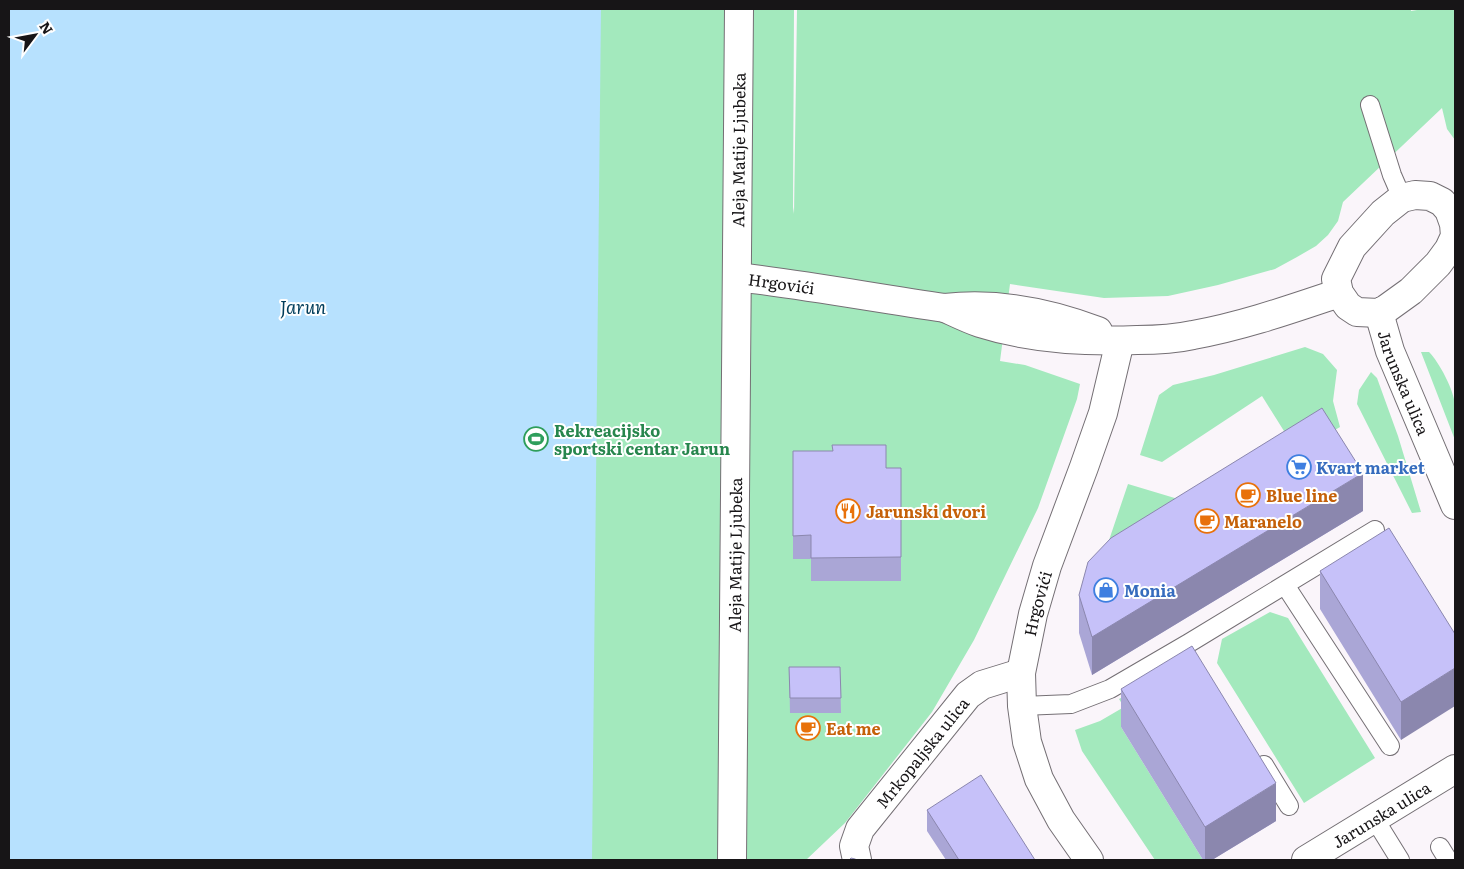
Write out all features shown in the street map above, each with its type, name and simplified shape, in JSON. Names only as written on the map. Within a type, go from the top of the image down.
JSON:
[{"type":"street","name":"Aleja Matije Ljubeka","points":[[732,860],[739,9]]},
{"type":"street","points":[[1415,195],[1430,196],[1442,202],[1449,210],[1455,224],[1455,236],[1449,249],[1438,264],[1411,291],[1386,309],[1379,313],[1357,312],[1348,306],[1339,293],[1336,279],[1352,247],[1383,213],[1402,198],[1415,195]]},
{"type":"street","name":"Hrgovići","points":[[737,277],[782,282],[945,308],[977,305],[1009,308],[1075,322],[1120,341],[1157,340],[1192,336],[1239,325],[1339,293]]},
{"type":"street","name":"Jarunska ulica","points":[[1379,313],[1390,351],[1455,505]]},
{"type":"street","name":"Hrgovići","points":[[1089,860],[1061,820],[1039,780],[1027,742],[1022,706],[1021,673],[1033,614],[1047,566],[1103,413],[1120,341]]},
{"type":"street","name":"Mrkopaljska ulica","points":[[857,860],[854,846],[860,829],[968,695],[982,685],[1021,673]]},
{"type":"street","name":"Jarunska ulica","points":[[1306,860],[1455,769]]},
{"type":"lane","points":[[1370,105],[1392,175],[1402,198]]},
{"type":"lane","points":[[1022,706],[1071,704],[1110,689],[1375,530]]},
{"type":"lane","points":[[1285,585],[1390,746]]},
{"type":"lane","points":[[1188,643],[1199,660]]},
{"type":"lane","points":[[1254,749],[1289,806]]},
{"type":"lane","points":[[1374,818],[1400,860]]},
{"type":"green space","name":"Rekreacijsko sportski centar Jarun","points":[[9,9],[794,9],[794,214],[797,9],[1411,9],[1411,11],[1455,9],[1455,140],[1447,129],[1442,108],[1343,202],[1338,221],[1328,235],[1316,246],[1275,269],[1218,285],[1168,296],[1104,298],[1010,284],[1000,361],[1025,365],[1080,384],[1077,399],[1038,508],[974,640],[932,712],[845,823],[806,860],[9,860]]},
{"type":"green space","points":[[1305,347],[1323,354],[1337,370],[1333,401],[1340,427],[1287,458],[1289,439],[1262,396],[1162,462],[1140,455],[1159,395],[1173,385],[1214,375]]},
{"type":"green space","points":[[1421,352],[1429,352],[1437,362],[1452,392],[1456,409],[1455,440]]},
{"type":"green space","points":[[1371,372],[1377,378],[1398,436],[1421,512],[1412,513],[1357,404],[1359,390]]},
{"type":"green space","points":[[1128,484],[1188,502],[1106,549]]},
{"type":"green space","points":[[1270,612],[1288,618],[1375,758],[1304,803],[1217,663],[1222,639]]},
{"type":"green space","points":[[1170,672],[1121,727],[1203,860],[1155,860],[1082,751],[1075,730],[1100,721],[1124,707],[1119,699]]},
{"type":"water","name":"Jarun","points":[[9,9],[601,9],[592,860],[9,860]]},
{"type":"building","points":[[1322,408],[1363,473],[1092,637],[1079,595],[1088,562],[1111,538]]},
{"type":"building","points":[[832,445],[886,445],[886,468],[901,468],[901,557],[811,558],[811,535],[793,536],[793,451],[833,451]]},
{"type":"building","points":[[1389,528],[1455,634],[1455,668],[1401,702],[1320,571]]},
{"type":"building","points":[[1192,646],[1276,783],[1205,827],[1121,689]]},
{"type":"building","points":[[789,667],[840,667],[841,698],[790,698]]},
{"type":"building","points":[[981,775],[1035,860],[959,860],[927,810]]},
{"type":"place","name":"Rekreacijsko sportski centar Jarun","points":[[536,439]]},
{"type":"place","name":"Kvart market","points":[[1299,467]]},
{"type":"place","name":"Blue line","points":[[1248,495]]},
{"type":"place","name":"Jarunski dvori","points":[[848,511]]},
{"type":"place","name":"Maranelo","points":[[1207,521]]},
{"type":"place","name":"Monia","points":[[1106,590]]},
{"type":"place","name":"Eat me","points":[[808,728]]}]
